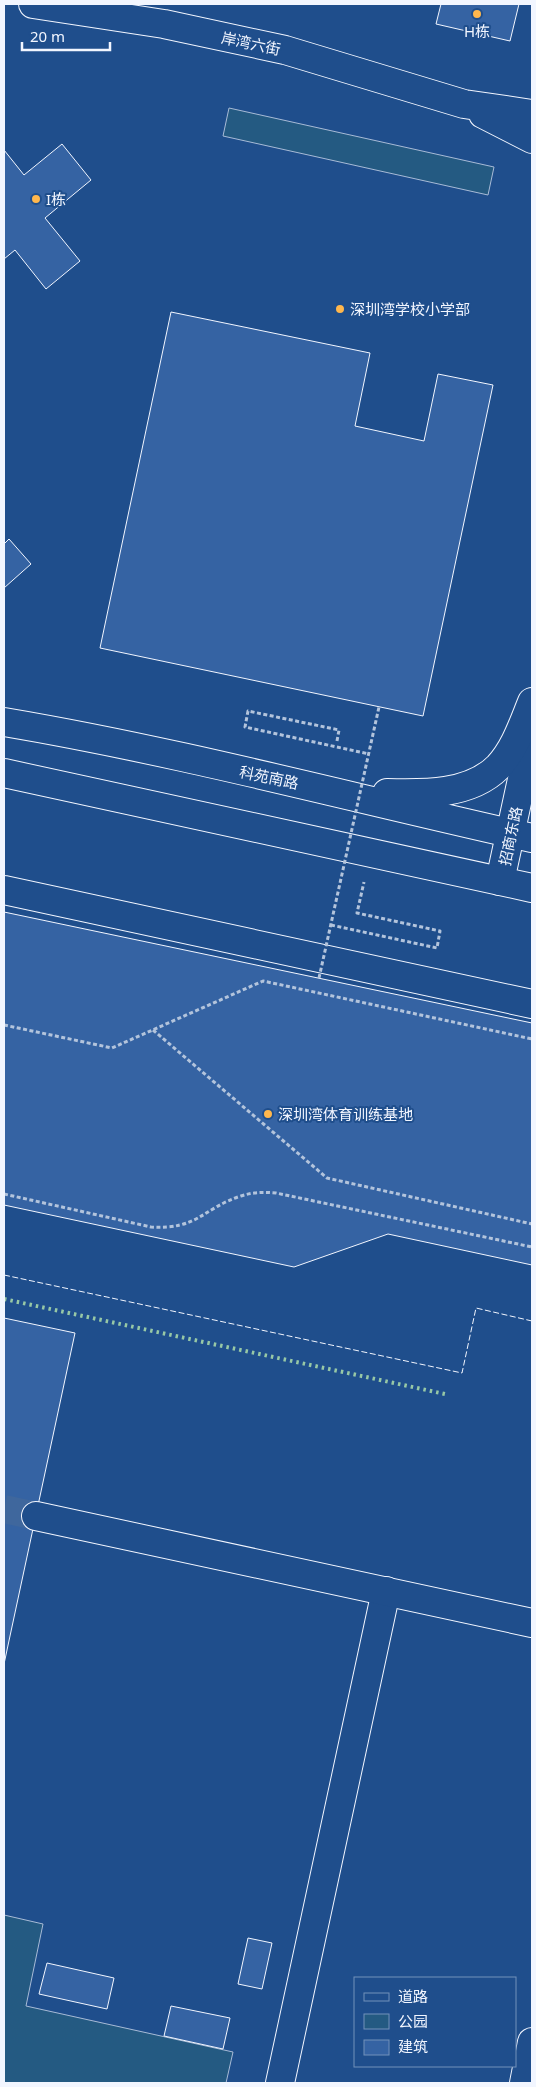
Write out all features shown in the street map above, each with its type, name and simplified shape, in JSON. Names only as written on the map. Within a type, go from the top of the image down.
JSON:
[{"type":"main road","name":"岸湾六街","points":[[33,4],[164,24],[285,50],[464,104]]},
{"type":"main road","points":[[464,104],[532,114]]},
{"type":"main road","points":[[464,104],[532,139]]},
{"type":"main road","points":[[332,791],[422,794],[454,790],[478,780],[498,767],[517,738],[532,702]]},
{"type":"main road","name":"科苑南路","points":[[4,722],[59,732],[332,791],[434,817],[521,835]]},
{"type":"main road","name":"招商东路","points":[[500,881],[521,835],[532,733]]},
{"type":"main road","points":[[4,773],[532,888]]},
{"type":"main road","points":[[4,890],[532,1004]]},
{"type":"main road","points":[[36,1516],[532,1623]]},
{"type":"main road","points":[[280,2083],[386,1591]]},
{"type":"main road","points":[[524,2083],[532,2042]]},
{"type":"path","points":[[319,978],[380,707]]},
{"type":"path","points":[[337,741],[339,730],[248,711],[245,728],[369,754]]},
{"type":"path","points":[[331,925],[437,948],[440,931],[357,913],[364,882]]},
{"type":"path","points":[[4,1025],[112,1048],[263,981],[532,1039]]},
{"type":"path","points":[[153,1030],[327,1178],[532,1224]]},
{"type":"path","points":[[4,1194],[151,1227],[168,1228],[194,1221],[228,1201],[241,1196],[257,1192],[276,1192],[532,1247]]},
{"type":"green space","points":[[229,108],[494,167],[488,195],[223,136]]},
{"type":"green space","points":[[4,1915],[43,1924],[26,2006],[233,2052],[226,2083],[4,2083]]},
{"type":"building","name":"H栋","points":[[441,4],[519,4],[510,41],[436,24]]},
{"type":"building","name":"I栋","points":[[62,144],[91,180],[45,218],[80,261],[46,289],[15,250],[4,259],[4,150],[24,175]]},
{"type":"building","points":[[171,312],[370,353],[355,426],[424,441],[438,374],[493,385],[423,716],[100,648]]},
{"type":"building","points":[[9,539],[31,564],[4,588],[4,544]]},
{"type":"building","name":"深圳湾体育训练基地","points":[[4,912],[532,1023],[532,1265],[388,1234],[294,1267],[4,1205]]},
{"type":"building","points":[[4,1318],[75,1333],[4,1664]]},
{"type":"building","points":[[248,1938],[272,1943],[262,1989],[238,1984]]},
{"type":"building","points":[[47,1963],[114,1978],[107,2009],[39,1994]]},
{"type":"building","points":[[171,2006],[230,2018],[223,2049],[164,2036]]},
{"type":"tunnel","points":[[4,1509],[36,1516]]},
{"type":"hedge","points":[[4,1299],[445,1394]]},
{"type":"fence","points":[[4,1275],[462,1373],[476,1308],[532,1321]]},
{"type":"place","name":"H栋","points":[[477,14]]},
{"type":"place","name":"I栋","points":[[36,199]]},
{"type":"place","name":"深圳湾学校小学部","points":[[340,309]]},
{"type":"place","name":"深圳湾体育训练基地","points":[[268,1114]]}]
